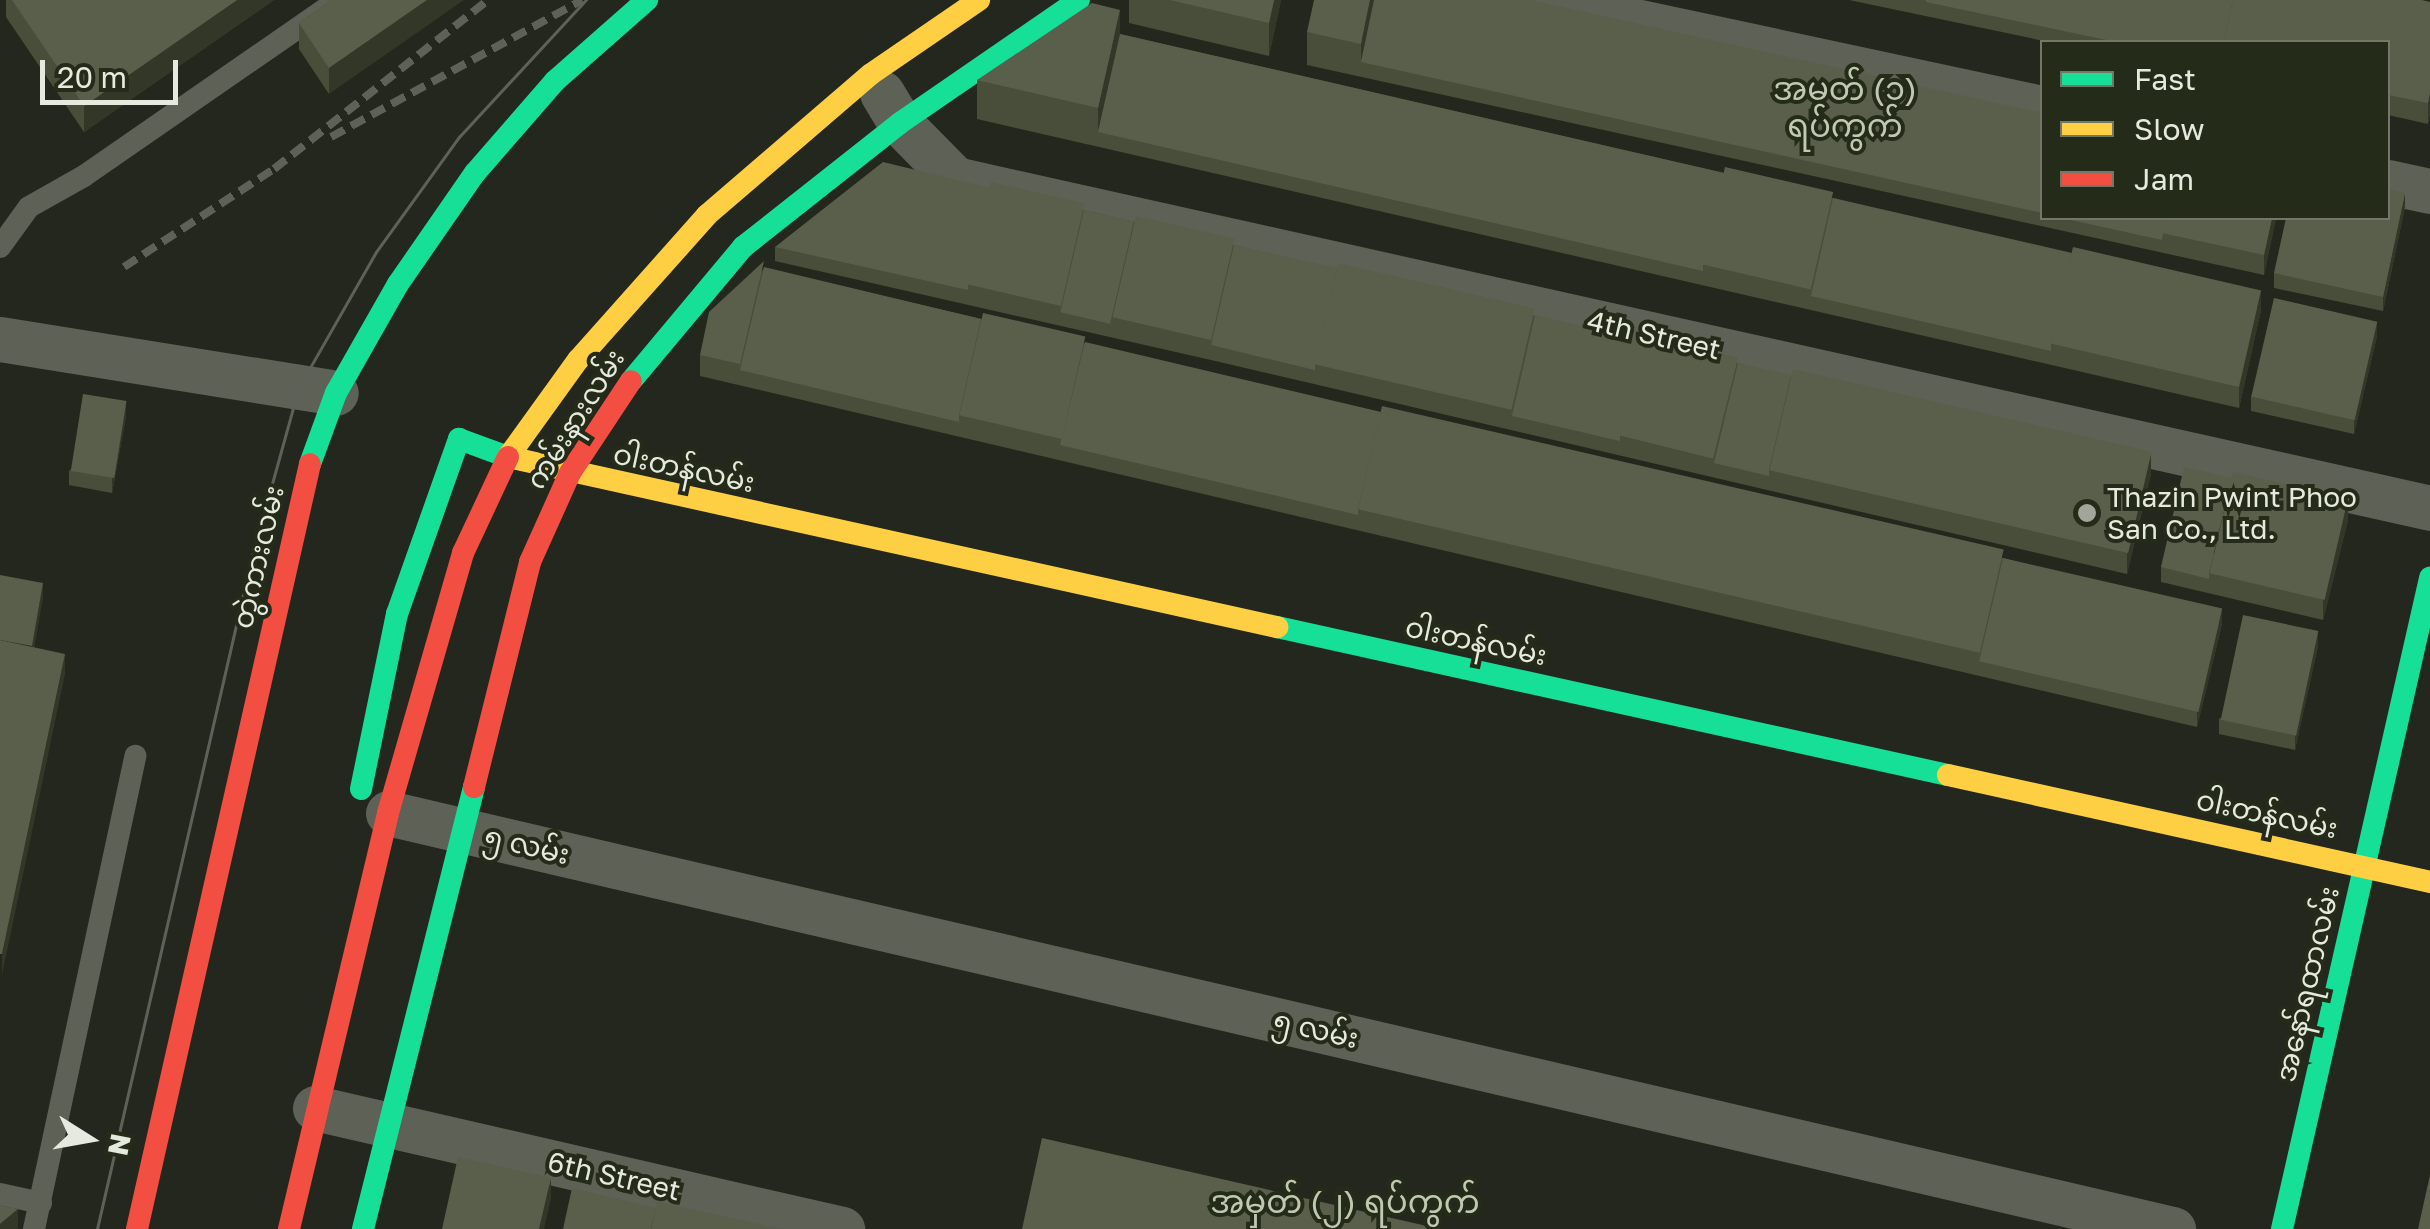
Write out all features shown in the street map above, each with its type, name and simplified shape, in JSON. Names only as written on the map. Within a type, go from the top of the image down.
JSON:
[{"type":"main road","name":"တွဲကားလမ်း","points":[[137,1229],[307,473],[336,393],[398,284],[475,172],[554,81],[647,0]]},
{"type":"main road","name":"ကမ်းနားလမ်း","points":[[289,1229],[371,816],[464,554],[508,457],[578,360],[707,215],[871,74],[979,0]]},
{"type":"main road","name":"ကမ်းနားလမ်း","points":[[363,1229],[459,829],[530,562],[570,474],[631,381],[743,247],[900,122],[1079,0]]},
{"type":"main road","name":"ဝါးတန်လမ်း","points":[[371,816],[397,614],[458,439],[570,474],[2430,882]]},
{"type":"main road","name":"အနော်ရထာလမ်း","points":[[2282,1229],[2430,578]]},
{"type":"street","points":[[1537,0],[2040,108]]},
{"type":"street","name":"4th Street","points":[[871,74],[900,122],[955,179],[2430,508]]},
{"type":"street","points":[[2390,182],[2430,191]]},
{"type":"street","points":[[0,338],[336,393]]},
{"type":"street","name":"၅ လမ်း","points":[[371,816],[459,829],[2173,1229]]},
{"type":"street","name":"6th Street","points":[[315,1108],[842,1229]]},
{"type":"lane","points":[[0,247],[29,207],[84,176],[338,0]]},
{"type":"lane","points":[[34,1229],[136,756]]},
{"type":"lane","points":[[0,1194],[41,1203]]},
{"type":"building","points":[[12,0],[237,0],[84,106]]},
{"type":"building","points":[[332,0],[427,0],[329,68],[299,23]]},
{"type":"building","points":[[1170,0],[1274,0],[1269,23]]},
{"type":"building","points":[[1314,0],[1370,0],[1361,44],[1307,32]]},
{"type":"building","points":[[1374,0],[1531,0],[2040,113],[2040,213],[1361,62]]},
{"type":"building","points":[[2233,0],[2224,40],[2106,40],[1926,2]]},
{"type":"building","points":[[2233,0],[2430,2],[2428,103],[2390,95],[2390,40],[2224,40]]},
{"type":"building","points":[[1092,3],[1120,10],[1098,108],[977,80]]},
{"type":"building","points":[[1120,34],[1724,173],[1703,271],[1098,132]]},
{"type":"building","points":[[883,162],[990,188],[968,290],[775,247]]},
{"type":"building","points":[[1725,167],[1833,192],[1811,289],[1703,264]]},
{"type":"building","points":[[991,182],[1085,204],[1061,306],[967,284]]},
{"type":"building","points":[[2390,189],[2405,193],[2383,297],[2274,273],[2286,220],[2390,220]]},
{"type":"building","points":[[1833,198],[2072,253],[2051,351],[1811,296]]},
{"type":"building","points":[[1084,210],[1134,221],[1110,324],[1060,312]]},
{"type":"building","points":[[1136,216],[1234,239],[1211,340],[1113,317]]},
{"type":"building","points":[[2071,220],[2165,220],[2162,240]]},
{"type":"building","points":[[2165,220],[2272,220],[2264,255],[2162,233]]},
{"type":"building","points":[[1234,245],[1337,268],[1315,370],[1211,345]]},
{"type":"building","points":[[2073,247],[2261,290],[2239,387],[2051,343]]},
{"type":"building","points":[[764,261],[740,364],[700,355],[709,312]]},
{"type":"building","points":[[1338,263],[1535,308],[1511,410],[1315,364]]},
{"type":"building","points":[[764,267],[981,319],[959,422],[740,370]]},
{"type":"building","points":[[2274,298],[2377,322],[2355,420],[2251,396]]},
{"type":"building","points":[[983,313],[1085,337],[1062,439],[959,415]]},
{"type":"building","points":[[1535,315],[1642,340],[1620,441],[1512,416]]},
{"type":"building","points":[[1643,334],[1738,358],[1713,459],[1618,435]]},
{"type":"building","points":[[1085,342],[1381,412],[1358,515],[1060,445]]},
{"type":"building","points":[[1738,363],[1791,375],[1769,476],[1714,463]]},
{"type":"building","points":[[1793,369],[2152,452],[2128,553],[1770,470]]},
{"type":"building","points":[[83,394],[126,401],[114,478],[71,471]]},
{"type":"building","points":[[1382,406],[2004,550],[1980,653],[1358,509]]},
{"type":"building","points":[[2184,467],[2232,478],[2209,579],[2161,567]]},
{"type":"building","points":[[2233,472],[2348,499],[2325,600],[2210,573]]},
{"type":"building","points":[[2003,558],[2222,609],[2198,712],[1979,661]]},
{"type":"building","points":[[0,575],[43,583],[32,646],[0,640]]},
{"type":"building","points":[[2243,615],[2318,631],[2296,736],[2221,720]]},
{"type":"building","points":[[0,640],[65,654],[2,954],[0,954]]},
{"type":"building","points":[[1042,1138],[1440,1229],[1022,1229]]},
{"type":"building","points":[[458,1157],[551,1178],[539,1229],[442,1229]]},
{"type":"building","points":[[2430,1175],[2430,1229],[2418,1229]]},
{"type":"building","points":[[572,1188],[656,1208],[651,1229],[563,1229]]},
{"type":"building","points":[[657,1202],[784,1229],[651,1229]]},
{"type":"building","points":[[0,1205],[18,1209],[0,1224]]},
{"type":"tram line","points":[[97,1229],[252,556],[299,387],[376,252],[459,137],[586,0]]},
{"type":"railway","points":[[124,267],[274,169],[488,0]]},
{"type":"railway","points":[[331,137],[582,0]]},
{"type":"traffic: fast","points":[[310,464],[336,393],[398,284],[475,173],[555,81],[647,0]]},
{"type":"traffic: fast","points":[[631,381],[743,247],[900,123],[1079,0]]},
{"type":"traffic: fast","points":[[361,789],[397,614],[459,439],[508,457]]},
{"type":"traffic: fast","points":[[2282,1229],[2430,578]]},
{"type":"traffic: fast","points":[[1277,627],[1948,775]]},
{"type":"traffic: fast","points":[[363,1229],[474,787]]},
{"type":"traffic: slow","points":[[508,457],[578,360],[707,215],[871,74],[979,0]]},
{"type":"traffic: slow","points":[[508,457],[1277,627]]},
{"type":"traffic: slow","points":[[1948,775],[2430,882]]},
{"type":"traffic: jam","points":[[474,787],[530,562],[570,473],[631,381]]},
{"type":"traffic: jam","points":[[289,1229],[388,813],[463,553],[508,457]]},
{"type":"traffic: jam","points":[[137,1229],[310,464]]},
{"type":"place","name":"Thazin Pwint Phoo San Co., Ltd.","points":[[2087,513]]},
{"type":"district","name":"အမှတ် (၁) ရပ်ကွက်","points":[[1845,108]]},
{"type":"district","name":"အမှတ် (၂) ရပ်ကွက်","points":[[1345,1201]]}]
